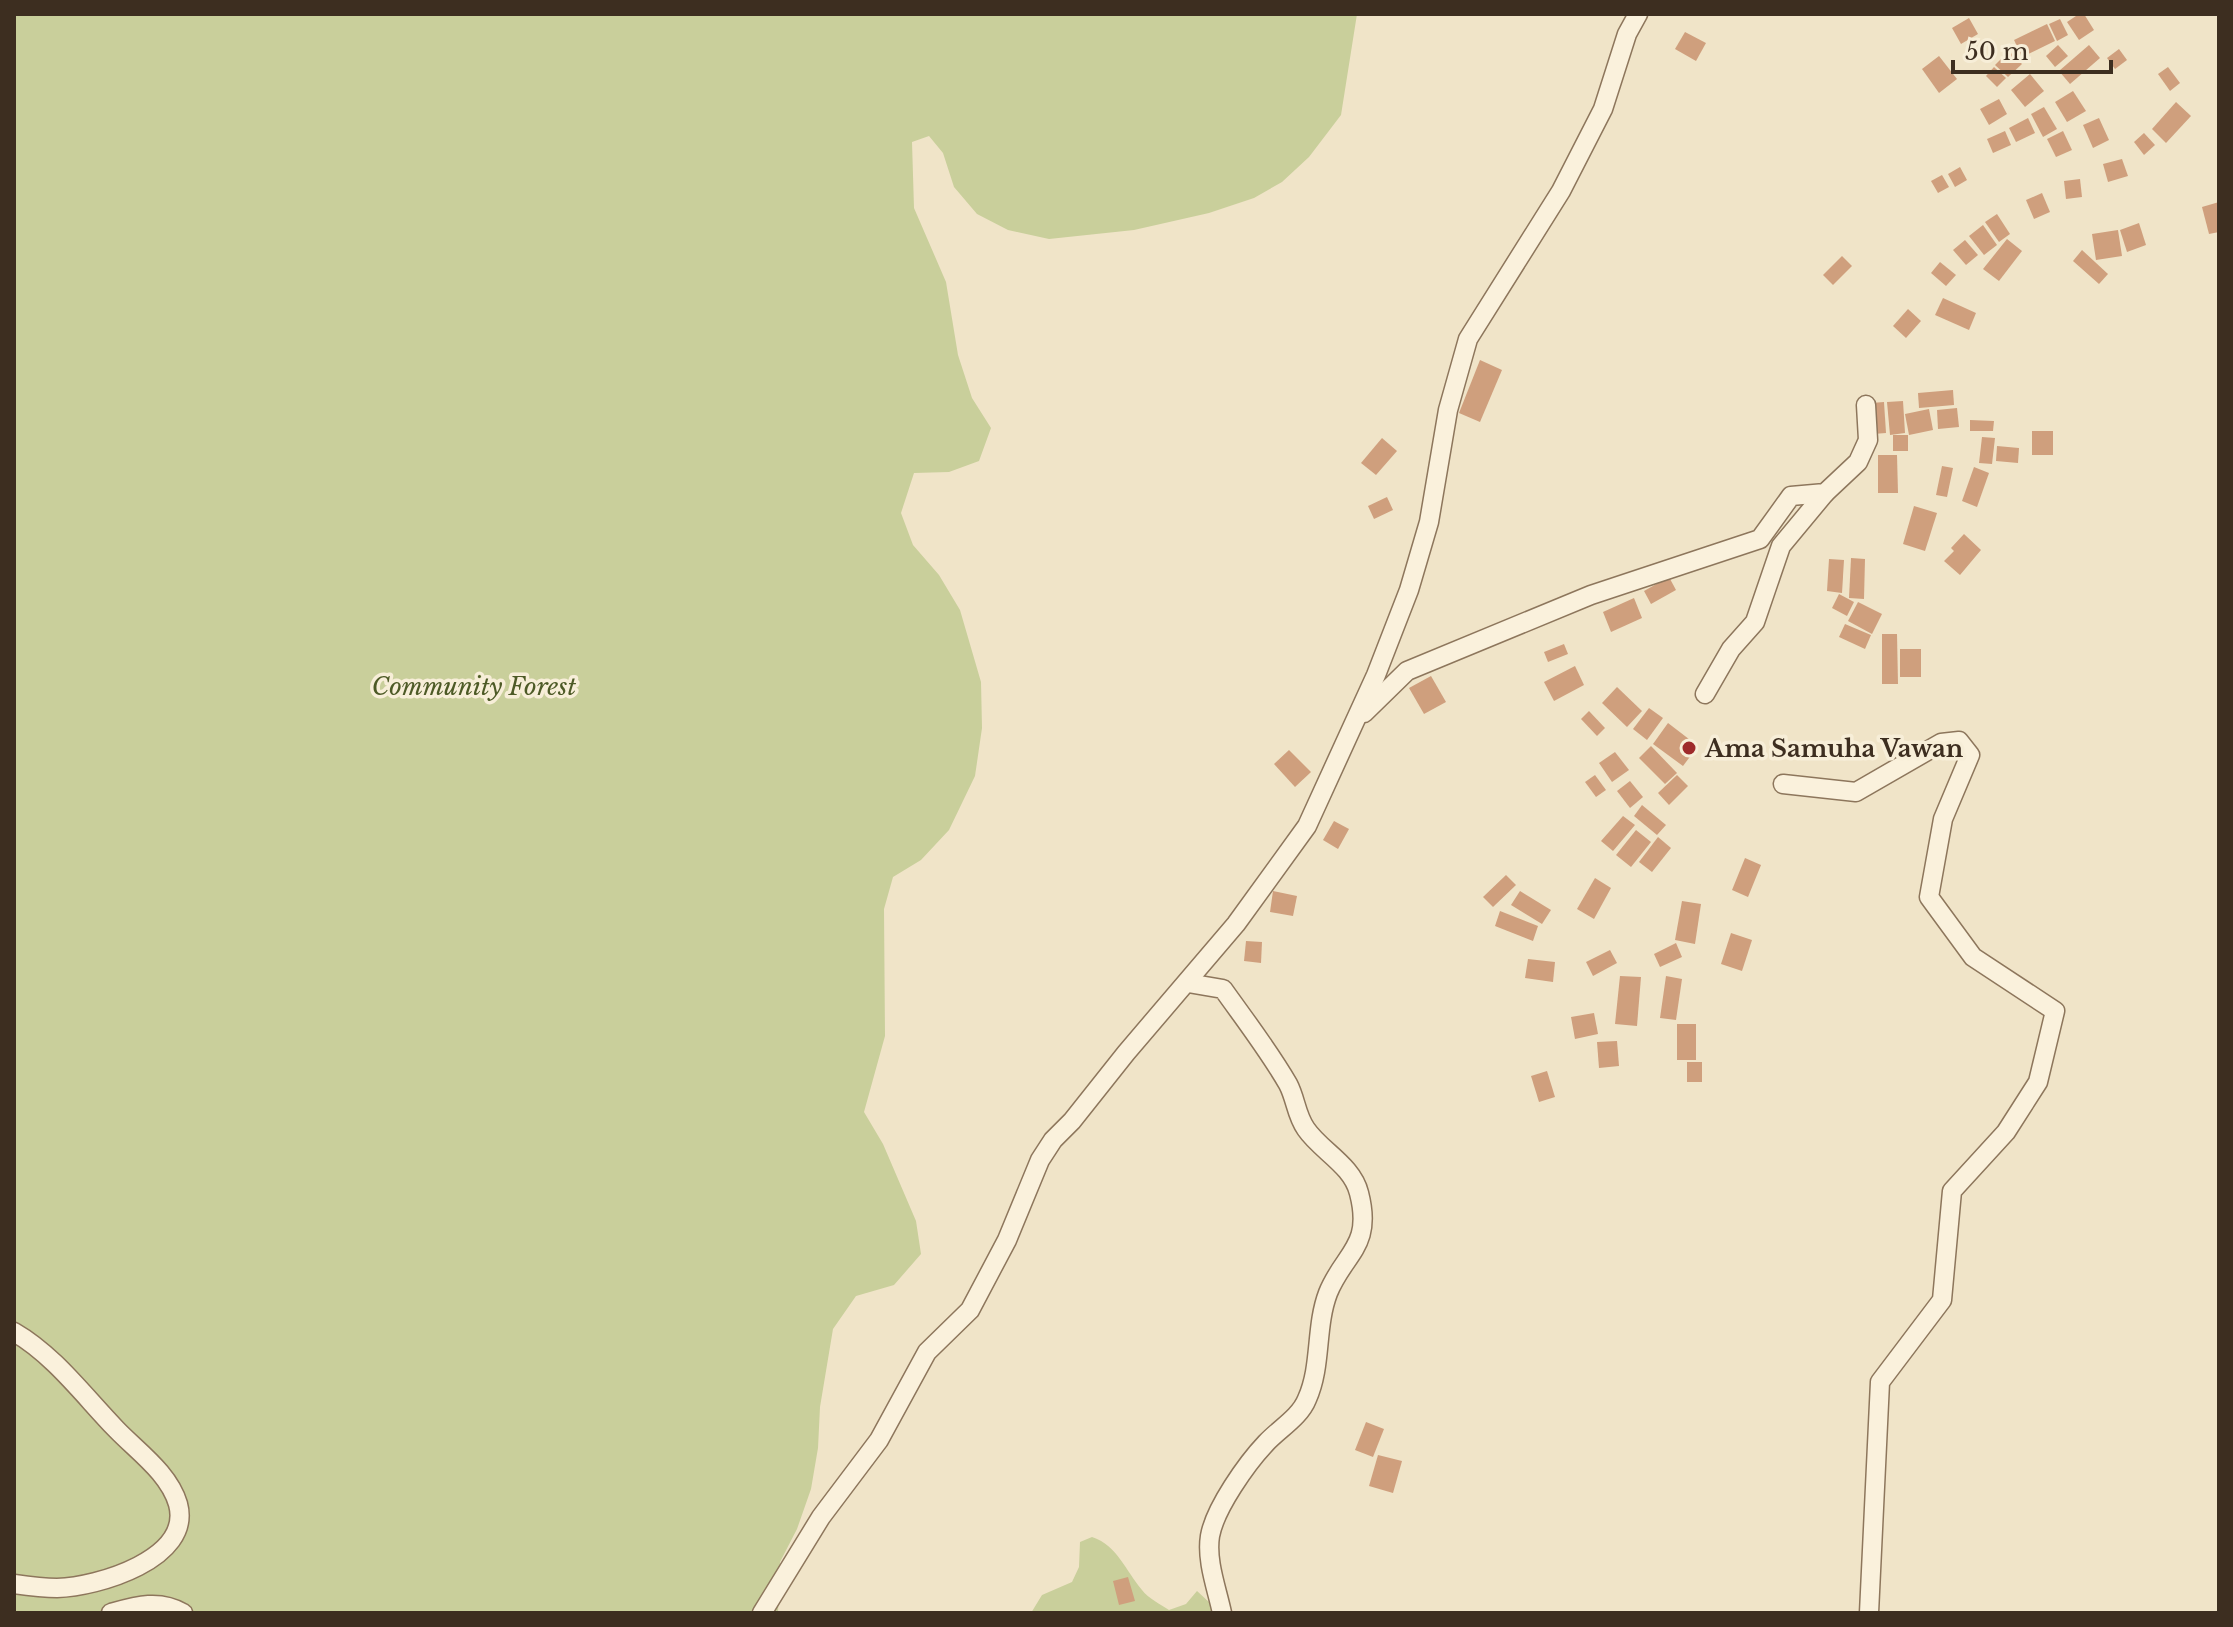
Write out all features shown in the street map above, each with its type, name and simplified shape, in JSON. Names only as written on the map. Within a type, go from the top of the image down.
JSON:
[{"type":"street","points":[[762,1613],[821,1517],[879,1440],[927,1352],[970,1310],[1007,1240],[1040,1160],[1053,1140],[1236,924],[1307,826],[1376,675],[1409,590],[1429,522],[1448,410],[1468,339],[1561,191],[1603,109],[1627,34],[1638,14]]},
{"type":"street","points":[[1705,694],[1731,649],[1755,622],[1781,546],[1825,493],[1858,462],[1868,440],[1866,405]]},
{"type":"street","points":[[1353,724],[1407,671],[1591,595],[1760,539],[1791,496],[1825,493]]},
{"type":"street","points":[[1783,784],[1856,792],[1941,743],[1959,741],[1970,755],[1943,819],[1929,897],[1973,957],[2055,1011],[2038,1082],[2006,1132],[1952,1191],[1942,1300],[1880,1382],[1869,1613]]},
{"type":"street","points":[[1188,983],[1223,989],[1268,1051],[1290,1088],[1298,1116],[1308,1132],[1348,1171],[1359,1189],[1362,1205],[1358,1247],[1329,1291],[1320,1326],[1317,1364],[1307,1400],[1297,1415],[1253,1457],[1221,1509],[1210,1534],[1210,1558],[1222,1613]]},
{"type":"street","points":[[14,1332],[76,1386],[139,1451],[171,1488],[180,1517],[178,1530],[170,1543],[134,1568],[110,1578],[59,1588],[14,1584]]},
{"type":"street","points":[[111,1613],[139,1605],[165,1605],[183,1613]]},
{"type":"green space","name":"Community Forest","points":[[14,14],[1357,14],[1341,115],[1309,157],[1282,182],[1254,198],[1209,213],[1134,230],[1049,239],[1008,230],[977,214],[954,187],[943,153],[929,136],[912,142],[914,208],[946,282],[958,355],[972,398],[991,428],[979,461],[949,472],[914,473],[901,513],[913,545],[939,575],[960,610],[981,682],[982,728],[975,776],[949,830],[921,860],[893,877],[884,909],[885,1036],[864,1112],[883,1144],[916,1221],[921,1254],[894,1285],[856,1296],[833,1329],[811,1489],[797,1529],[780,1562],[778,1613],[14,1613]]},
{"type":"green space","points":[[1092,1537],[1115,1552],[1147,1596],[1169,1610],[1186,1604],[1197,1591],[1210,1603],[1212,1613],[1031,1613],[1042,1595],[1072,1582],[1079,1567],[1080,1542]]},
{"type":"building","points":[[2084,14],[2094,30],[2079,40],[2067,22]]},
{"type":"building","points":[[1969,18],[1978,34],[1961,44],[1952,28]]},
{"type":"building","points":[[2060,19],[2068,35],[2057,41],[2049,24]]},
{"type":"building","points":[[2047,24],[2055,41],[2022,57],[2014,40]]},
{"type":"building","points":[[1685,32],[1706,43],[1696,61],[1675,49]]},
{"type":"building","points":[[2058,45],[2068,56],[2055,67],[2046,56]]},
{"type":"building","points":[[2089,45],[2100,58],[2070,84],[2059,71]]},
{"type":"building","points":[[2119,49],[2127,60],[2115,69],[2107,58]]},
{"type":"building","points":[[2009,51],[2022,64],[2008,77],[1995,65]]},
{"type":"building","points":[[1939,56],[1957,79],[1939,93],[1922,69]]},
{"type":"building","points":[[1994,67],[2006,78],[1997,87],[1986,76]]},
{"type":"building","points":[[2168,67],[2180,83],[2170,91],[2158,74]]},
{"type":"building","points":[[2030,74],[2044,91],[2025,107],[2011,90]]},
{"type":"building","points":[[2073,91],[2086,111],[2067,122],[2055,102]]},
{"type":"building","points":[[1999,99],[2007,114],[1989,125],[1980,109]]},
{"type":"building","points":[[2176,102],[2191,116],[2166,143],[2152,129]]},
{"type":"building","points":[[2044,107],[2057,129],[2043,137],[2031,114]]},
{"type":"building","points":[[2028,118],[2035,133],[2016,142],[2009,128]]},
{"type":"building","points":[[2099,118],[2109,140],[2093,148],[2083,125]]},
{"type":"building","points":[[2005,131],[2011,145],[1993,153],[1987,139]]},
{"type":"building","points":[[2063,131],[2072,150],[2056,157],[2047,139]]},
{"type":"building","points":[[2144,133],[2155,145],[2144,155],[2134,142]]},
{"type":"building","points":[[2122,159],[2128,176],[2108,182],[2103,164]]},
{"type":"building","points":[[1960,167],[1967,180],[1955,187],[1948,174]]},
{"type":"building","points":[[1942,175],[1949,187],[1938,193],[1931,181]]},
{"type":"building","points":[[2080,179],[2082,197],[2066,199],[2064,181]]},
{"type":"building","points":[[2042,193],[2050,212],[2034,219],[2026,200]]},
{"type":"building","points":[[2219,202],[2219,232],[2209,234],[2202,207]]},
{"type":"building","points":[[1997,214],[2010,234],[1999,242],[1985,222]]},
{"type":"building","points":[[2139,223],[2146,245],[2127,252],[2120,230]]},
{"type":"building","points":[[1983,225],[1997,245],[1984,255],[1969,236]]},
{"type":"building","points":[[2118,230],[2122,256],[2096,260],[2092,234]]},
{"type":"building","points":[[2007,239],[2022,251],[1999,281],[1983,269]]},
{"type":"building","points":[[1965,240],[1978,255],[1966,265],[1953,250]]},
{"type":"building","points":[[2082,250],[2108,274],[2099,284],[2073,261]]},
{"type":"building","points":[[1842,256],[1852,266],[1833,285],[1823,275]]},
{"type":"building","points":[[1940,262],[1956,275],[1946,286],[1931,273]]},
{"type":"building","points":[[1943,298],[1976,313],[1969,330],[1935,315]]},
{"type":"building","points":[[1908,309],[1921,321],[1906,338],[1893,326]]},
{"type":"building","points":[[1480,360],[1502,370],[1480,422],[1459,413]]},
{"type":"building","points":[[1953,390],[1954,405],[1919,408],[1918,393]]},
{"type":"building","points":[[1903,401],[1905,433],[1890,435],[1887,402]]},
{"type":"building","points":[[1884,402],[1886,433],[1873,434],[1871,403]]},
{"type":"building","points":[[1957,408],[1959,427],[1938,429],[1937,410]]},
{"type":"building","points":[[1929,409],[1933,430],[1909,435],[1905,414]]},
{"type":"building","points":[[1970,420],[1994,421],[1993,431],[1970,431]]},
{"type":"building","points":[[2032,431],[2053,431],[2053,455],[2032,455]]},
{"type":"building","points":[[1893,435],[1908,435],[1908,451],[1893,451]]},
{"type":"building","points":[[1982,437],[1995,438],[1992,464],[1979,463]]},
{"type":"building","points":[[1382,438],[1397,451],[1376,475],[1361,463]]},
{"type":"building","points":[[1997,446],[2019,448],[2018,463],[1996,461]]},
{"type":"building","points":[[1878,455],[1897,455],[1898,493],[1878,493]]},
{"type":"building","points":[[1942,466],[1953,468],[1947,497],[1936,495]]},
{"type":"building","points":[[1974,467],[1989,473],[1977,507],[1962,501]]},
{"type":"building","points":[[1387,497],[1393,510],[1374,519],[1368,506]]},
{"type":"building","points":[[1914,506],[1937,513],[1925,551],[1903,544]]},
{"type":"building","points":[[1964,534],[1981,550],[1960,575],[1944,561]]},
{"type":"building","points":[[1851,558],[1865,559],[1864,599],[1849,598]]},
{"type":"building","points":[[1829,559],[1844,560],[1842,593],[1827,591]]},
{"type":"building","points":[[1669,577],[1676,590],[1651,604],[1644,591]]},
{"type":"building","points":[[1839,594],[1854,602],[1847,616],[1832,608]]},
{"type":"building","points":[[1634,598],[1642,618],[1611,632],[1603,612]]},
{"type":"building","points":[[1858,602],[1882,614],[1872,634],[1848,621]]},
{"type":"building","points":[[1845,624],[1871,635],[1865,649],[1839,637]]},
{"type":"building","points":[[1882,634],[1897,634],[1898,684],[1882,684]]},
{"type":"building","points":[[1564,644],[1568,654],[1548,662],[1544,652]]},
{"type":"building","points":[[1900,649],[1921,649],[1921,677],[1900,677]]},
{"type":"building","points":[[1575,666],[1584,685],[1554,701],[1544,682]]},
{"type":"building","points":[[1431,676],[1446,702],[1424,714],[1409,688]]},
{"type":"building","points":[[1617,687],[1642,711],[1627,727],[1602,703]]},
{"type":"building","points":[[1649,708],[1663,718],[1647,740],[1633,729]]},
{"type":"building","points":[[1589,711],[1605,728],[1597,736],[1581,719]]},
{"type":"building","points":[[1668,723],[1698,746],[1683,766],[1653,744]]},
{"type":"building","points":[[1651,746],[1677,773],[1665,784],[1639,758]]},
{"type":"building","points":[[1289,750],[1311,772],[1295,787],[1274,764]]},
{"type":"building","points":[[1615,752],[1629,770],[1612,782],[1599,763]]},
{"type":"building","points":[[1595,775],[1606,790],[1596,797],[1585,782]]},
{"type":"building","points":[[1677,775],[1688,786],[1669,805],[1658,793]]},
{"type":"building","points":[[1630,781],[1643,797],[1630,808],[1617,791]]},
{"type":"building","points":[[1642,805],[1666,825],[1657,835],[1634,816]]},
{"type":"building","points":[[1623,816],[1635,825],[1613,851],[1601,841]]},
{"type":"building","points":[[1334,821],[1349,829],[1338,849],[1323,840]]},
{"type":"building","points":[[1636,830],[1651,842],[1631,867],[1616,855]]},
{"type":"building","points":[[1658,837],[1671,848],[1652,872],[1639,862]]},
{"type":"building","points":[[1745,858],[1761,865],[1748,897],[1732,890]]},
{"type":"building","points":[[1506,875],[1516,885],[1493,907],[1483,897]]},
{"type":"building","points":[[1595,878],[1611,888],[1594,919],[1577,909]]},
{"type":"building","points":[[1273,891],[1297,896],[1293,916],[1270,912]]},
{"type":"building","points":[[1520,891],[1551,910],[1542,924],[1511,905]]},
{"type":"building","points":[[1682,901],[1701,904],[1695,944],[1675,940]]},
{"type":"building","points":[[1500,911],[1538,926],[1533,941],[1495,926]]},
{"type":"building","points":[[1731,933],[1752,940],[1742,971],[1721,964]]},
{"type":"building","points":[[1246,941],[1262,942],[1261,963],[1244,961]]},
{"type":"building","points":[[1676,943],[1682,957],[1660,967],[1654,954]]},
{"type":"building","points":[[1610,950],[1617,963],[1593,976],[1586,962]]},
{"type":"building","points":[[1528,959],[1555,962],[1553,982],[1525,978]]},
{"type":"building","points":[[1620,976],[1641,977],[1637,1026],[1615,1024]]},
{"type":"building","points":[[1666,976],[1682,979],[1676,1020],[1660,1018]]},
{"type":"building","points":[[1594,1013],[1598,1034],[1575,1039],[1571,1017]]},
{"type":"building","points":[[1677,1024],[1696,1024],[1696,1060],[1677,1060]]},
{"type":"building","points":[[1617,1041],[1619,1066],[1599,1068],[1597,1042]]},
{"type":"building","points":[[1687,1062],[1702,1062],[1702,1082],[1687,1082]]},
{"type":"building","points":[[1547,1071],[1555,1097],[1539,1102],[1531,1076]]},
{"type":"building","points":[[1366,1422],[1384,1429],[1373,1457],[1355,1450]]},
{"type":"building","points":[[1378,1455],[1402,1461],[1393,1493],[1369,1486]]},
{"type":"building","points":[[1128,1577],[1135,1601],[1119,1605],[1113,1581]]},
{"type":"place","name":"Ama Samuha Vawan","points":[[1689,748]]}]
